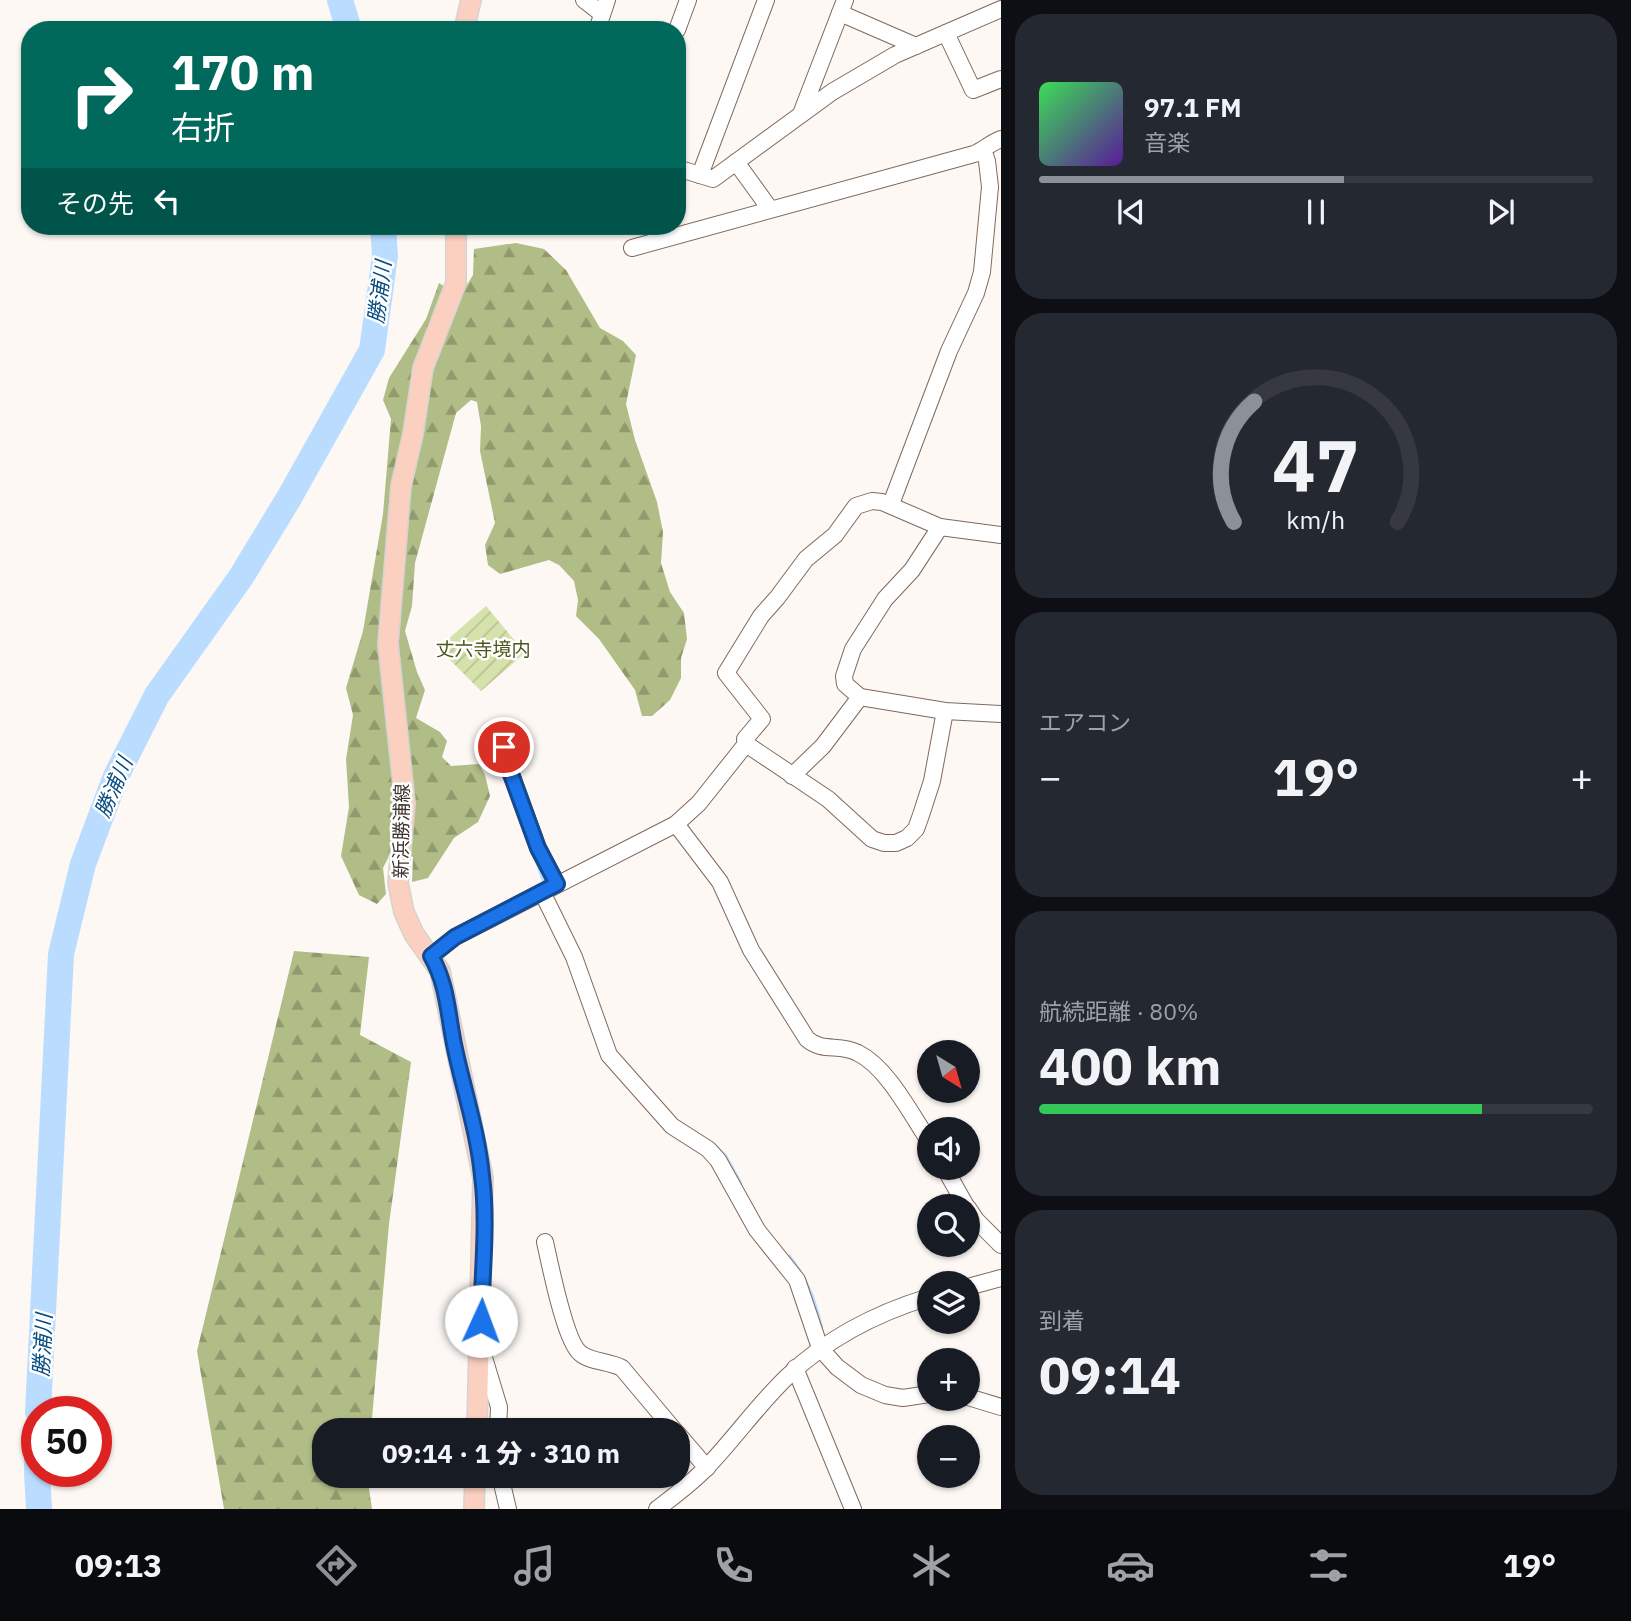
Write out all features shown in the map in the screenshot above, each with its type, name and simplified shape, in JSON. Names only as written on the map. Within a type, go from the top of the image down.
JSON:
[{"type":"main road","points":[[466,21],[471,0]]},
{"type":"main road","name":"新浜勝浦線","points":[[456,235],[456,283],[423,368],[401,486],[388,618],[390,671],[405,803],[398,883],[404,912],[414,934],[440,971],[483,1178],[477,1418]]},
{"type":"main road","points":[[474,1509],[475,1488]]},
{"type":"street","points":[[584,0],[602,15]]},
{"type":"street","points":[[680,21],[688,0]]},
{"type":"street","points":[[700,175],[766,0]]},
{"type":"street","points":[[801,114],[842,6],[916,46]]},
{"type":"street","points":[[686,171],[713,179],[831,92],[895,55],[1001,9]]},
{"type":"street","points":[[946,33],[973,90],[1001,79]]},
{"type":"street","points":[[686,233],[797,204],[983,150],[992,142],[1001,139]]},
{"type":"street","points":[[891,504],[982,272],[990,187],[983,150]]},
{"type":"street","points":[[736,162],[770,209]]},
{"type":"street","points":[[632,248],[678,235]]},
{"type":"street","points":[[431,956],[455,937],[676,824],[699,803],[746,744],[745,739],[762,719],[726,673],[761,616],[798,568],[835,535],[856,506],[872,500],[891,504],[940,527],[1001,535]]},
{"type":"street","points":[[940,527],[912,570],[885,599],[853,649],[844,677],[845,684],[860,697],[945,711],[1001,714]]},
{"type":"street","points":[[792,776],[823,746],[860,697]]},
{"type":"street","points":[[746,744],[828,799],[872,839],[896,843],[916,829],[932,781],[945,711]]},
{"type":"street","points":[[508,732],[503,752],[538,848],[557,884]]},
{"type":"street","points":[[676,824],[720,882],[751,950],[807,1039],[816,1046],[840,1047],[858,1053],[874,1064],[917,1124]]},
{"type":"street","points":[[542,892],[573,957],[608,1055],[672,1125],[708,1149],[718,1160],[757,1230],[797,1280],[820,1348],[837,1367],[861,1385],[885,1395],[903,1398],[917,1396]]},
{"type":"street","points":[[980,1224],[1001,1245]]},
{"type":"street","points":[[545,1242],[555,1290],[572,1342],[580,1354],[611,1362],[622,1368],[664,1418]]},
{"type":"street","points":[[980,1284],[1001,1278]]},
{"type":"street","points":[[657,1509],[707,1468],[795,1368],[820,1348],[865,1322],[917,1301]]},
{"type":"street","points":[[480,1345],[499,1407],[499,1418]]},
{"type":"street","points":[[795,1368],[853,1509]]},
{"type":"street","points":[[980,1401],[1001,1407]]},
{"type":"street","points":[[690,1448],[707,1468]]},
{"type":"street","points":[[503,1488],[508,1509]]},
{"type":"green space","points":[[516,243],[544,249],[566,270],[600,328],[623,341],[636,355],[626,404],[635,440],[657,502],[663,532],[661,563],[670,592],[684,613],[687,639],[681,658],[681,678],[670,700],[652,716],[642,716],[635,690],[599,639],[576,616],[578,600],[574,581],[559,565],[549,560],[500,574],[488,565],[485,545],[495,523],[480,451],[481,426],[477,402],[471,400],[456,413],[415,563],[412,606],[405,631],[425,690],[416,718],[440,732],[447,741],[442,757],[451,766],[479,764],[490,796],[478,822],[454,838],[428,878],[412,882],[413,857],[392,850],[383,868],[386,894],[377,904],[359,895],[341,856],[349,807],[346,759],[353,715],[346,688],[363,631],[383,514],[391,419],[383,400],[389,378],[426,319],[439,283],[460,296],[473,275],[474,249]]},
{"type":"green space","name":"丈六寺境内","points":[[486,606],[525,653],[481,691],[438,648]]},
{"type":"green space","points":[[294,951],[369,957],[360,1035],[411,1062],[389,1224],[372,1418],[312,1418],[312,1488],[369,1488],[372,1509],[224,1509],[197,1351]]},
{"type":"waterway","name":"勝浦川","points":[[340,0],[346,21]]},
{"type":"waterway","name":"勝浦川","points":[[39,1396],[61,954],[83,864],[116,776],[157,695],[241,577],[372,350],[385,256],[384,235]]},
{"type":"waterway","points":[[537,861],[546,886]]},
{"type":"waterway","points":[[714,1145],[725,1156],[740,1183]]},
{"type":"waterway","points":[[789,1257],[809,1290],[821,1327]]},
{"type":"waterway","name":"勝浦川","points":[[38,1487],[39,1509]]},
{"type":"route","points":[[481,1321],[483,1178],[446,992],[440,971],[431,956],[455,937],[557,884],[538,848],[503,752],[504,747]]}]
